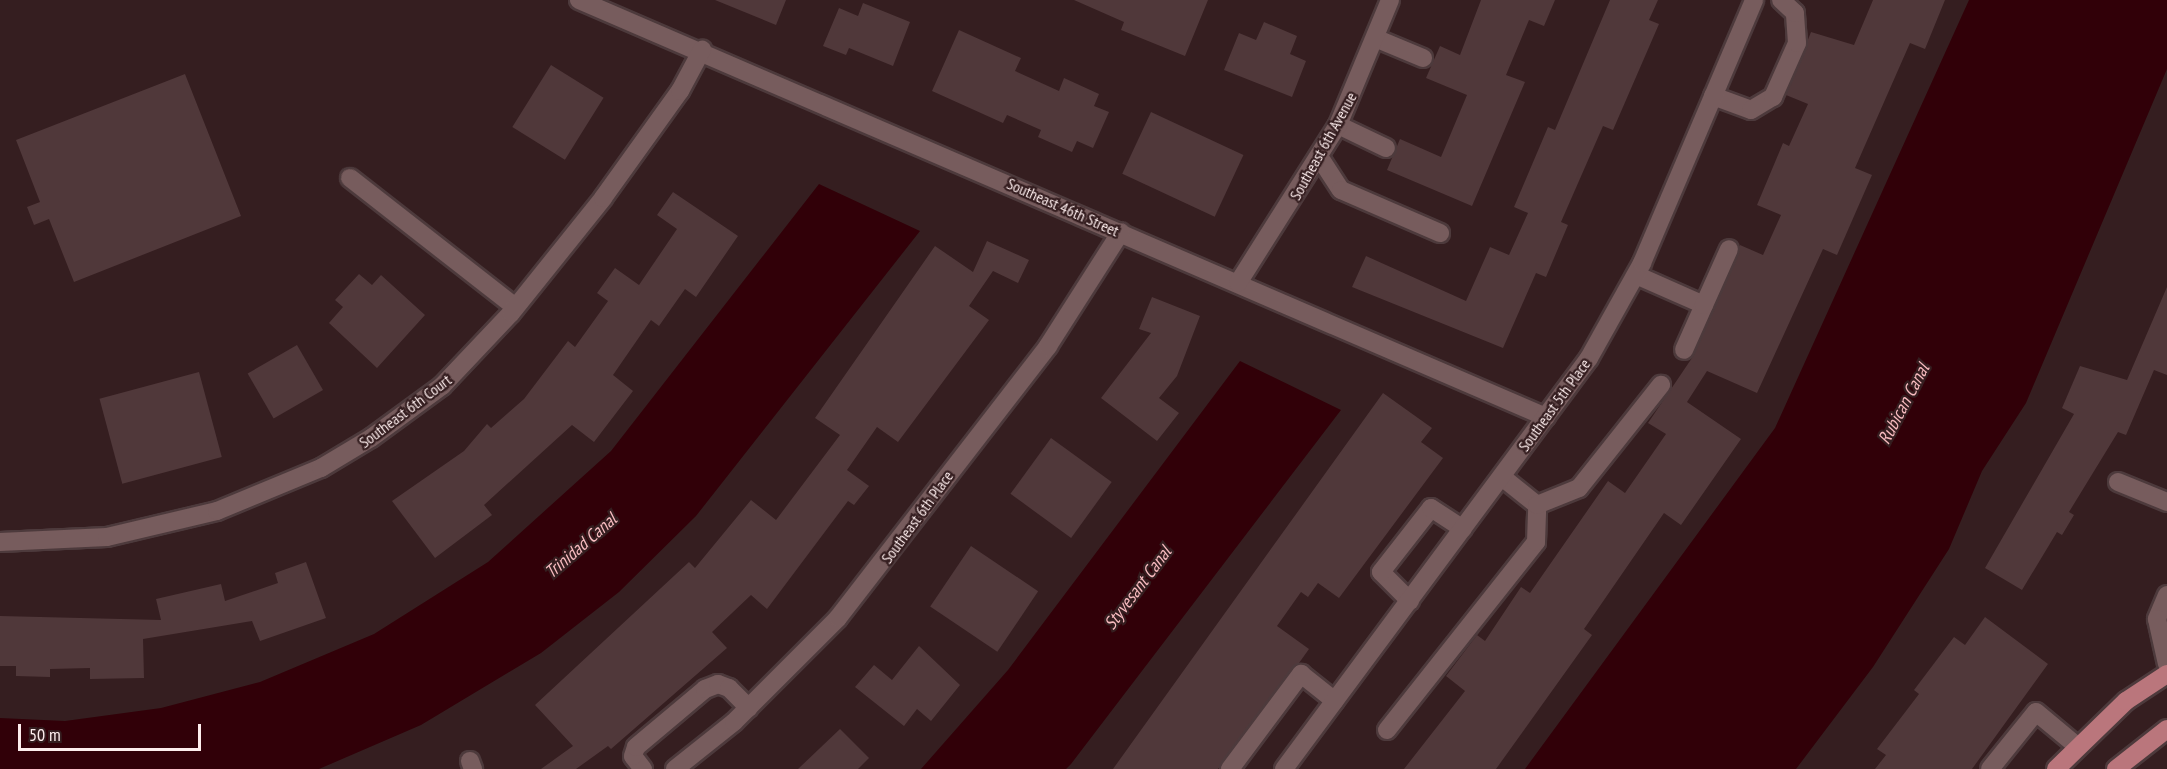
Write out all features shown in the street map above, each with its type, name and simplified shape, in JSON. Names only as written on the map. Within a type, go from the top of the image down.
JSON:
[{"type":"main road","points":[[2056,769],[2077,746],[2126,701],[2167,674]]},
{"type":"main road","points":[[2116,769],[2167,729]]},
{"type":"street","name":"Southeast 46th Street","points":[[579,0],[702,50],[1546,417]]},
{"type":"street","name":"Southeast 5th Place","points":[[1284,769],[1546,417],[1636,274],[1754,0]]},
{"type":"street","points":[[1713,96],[1751,110],[1773,97],[1797,43],[1795,13],[1781,0]]},
{"type":"street","name":"Southeast 6th Avenue","points":[[1238,283],[1320,158],[1338,124],[1375,38],[1383,2]]},
{"type":"street","points":[[1375,38],[1423,58]]},
{"type":"street","name":"Southeast 6th Court","points":[[0,542],[95,538],[162,526],[290,482],[371,438],[427,398],[515,308],[603,198],[680,91],[702,50]]},
{"type":"street","points":[[1338,124],[1386,148]]},
{"type":"street","points":[[1320,158],[1341,190],[1440,233]]},
{"type":"street","points":[[350,178],[515,308]]},
{"type":"street","name":"Southeast 6th Place","points":[[675,769],[749,708],[882,565],[1048,346],[1121,232]]},
{"type":"street","points":[[1684,350],[1729,249]]},
{"type":"street","points":[[1636,274],[1704,305]]},
{"type":"street","points":[[1537,505],[1579,488],[1661,385]]},
{"type":"street","points":[[1502,477],[1537,505]]},
{"type":"street","points":[[2118,482],[2167,502]]},
{"type":"street","points":[[1387,730],[1536,542],[1537,505]]},
{"type":"street","points":[[1410,601],[1381,572],[1431,508],[1463,529]]},
{"type":"street","points":[[2167,595],[2157,619],[2167,664]]},
{"type":"street","points":[[1230,769],[1301,674],[1335,701]]},
{"type":"street","points":[[643,769],[633,756],[636,747],[705,689],[718,684],[729,688],[749,708]]},
{"type":"street","points":[[1990,769],[2036,712],[2077,746]]},
{"type":"water","name":"Rubican Canal","points":[[1969,0],[2167,0],[2167,69],[2026,403],[1982,471],[1949,549],[1873,667],[1796,769],[1525,769],[1775,428]]},
{"type":"water","name":"Trinidad Canal","points":[[819,184],[920,231],[696,516],[619,592],[541,653],[421,725],[319,769],[0,769],[0,718],[65,721],[161,708],[260,682],[374,634],[488,562],[611,451]]},
{"type":"water","name":"Styvesant Canal","points":[[1240,361],[1341,410],[1071,764],[1066,769],[921,769],[1008,670]]},
{"type":"building","points":[[715,0],[786,0],[776,25]]},
{"type":"building","points":[[1074,0],[1208,0],[1185,56],[1121,30],[1124,22]]},
{"type":"building","points":[[1481,0],[1555,0],[1544,26],[1529,20],[1506,75],[1525,82],[1472,206],[1387,170],[1400,139],[1441,157],[1467,95],[1426,78],[1440,46],[1460,55]]},
{"type":"building","points":[[1610,0],[1658,0],[1649,20],[1659,24],[1613,130],[1603,126],[1561,222],[1568,225],[1546,277],[1536,273],[1503,348],[1352,287],[1366,256],[1466,301],[1490,247],[1509,255],[1528,213],[1514,207],[1548,127],[1555,130]]},
{"type":"building","points":[[1873,0],[1945,0],[1925,49],[1910,43],[1855,168],[1872,175],[1837,255],[1823,249],[1757,393],[1707,371],[1687,402],[1741,439],[1681,525],[1664,513],[1584,629],[1592,635],[1496,769],[1404,769],[1465,691],[1446,676],[1477,635],[1485,641],[1521,587],[1530,593],[1608,481],[1625,493],[1666,434],[1648,423],[1694,355],[1740,245],[1763,255],[1781,215],[1757,205],[1783,143],[1789,146],[1808,104],[1786,95],[1811,32],[1854,45]]},
{"type":"building","points":[[863,3],[910,22],[893,66],[849,48],[846,55],[823,46],[839,8],[858,16]]},
{"type":"building","points":[[1264,22],[1297,36],[1290,54],[1306,61],[1292,97],[1224,70],[1239,33],[1256,40]]},
{"type":"building","points":[[959,30],[1021,58],[1015,71],[1059,91],[1064,78],[1099,94],[1094,106],[1109,112],[1093,148],[1077,141],[1072,152],[1038,137],[1041,130],[1007,115],[1003,123],[932,91]]},
{"type":"building","points":[[551,65],[604,98],[565,160],[512,127]]},
{"type":"building","points":[[185,74],[241,216],[74,282],[49,219],[34,225],[27,207],[40,202],[16,140]]},
{"type":"building","points":[[1151,112],[1243,155],[1215,217],[1122,174]]},
{"type":"building","points":[[673,192],[738,236],[696,297],[685,289],[659,326],[651,320],[613,375],[633,391],[594,442],[572,425],[484,505],[492,515],[435,558],[392,501],[464,451],[487,424],[491,428],[524,399],[568,341],[575,347],[608,301],[597,293],[615,268],[639,285],[677,229],[657,215]]},
{"type":"building","points":[[987,241],[1029,260],[1018,283],[993,271],[969,306],[989,320],[898,442],[877,427],[847,470],[869,486],[854,505],[848,501],[767,609],[751,595],[712,632],[727,648],[611,749],[608,746],[576,769],[541,769],[573,746],[535,705],[689,562],[695,568],[751,500],[776,520],[840,435],[815,418],[935,246],[973,272]]},
{"type":"building","points":[[359,274],[372,285],[381,275],[425,315],[377,368],[329,323],[343,307],[335,300]]},
{"type":"building","points":[[2167,287],[2167,375],[2154,370],[2126,435],[2118,432],[2069,512],[2074,515],[2062,535],[2057,532],[2022,590],[1985,568],[2074,414],[2062,408],[2080,366],[2127,380]]},
{"type":"building","points":[[1152,297],[1200,316],[1177,376],[1159,398],[1179,413],[1157,441],[1101,398],[1151,333],[1139,329]]},
{"type":"building","points":[[297,345],[323,390],[274,419],[248,374]]},
{"type":"building","points":[[199,372],[222,457],[122,484],[100,399]]},
{"type":"building","points":[[1383,393],[1432,428],[1421,442],[1443,458],[1339,598],[1318,583],[1308,597],[1301,592],[1277,626],[1309,649],[1299,663],[1218,769],[1113,769]]},
{"type":"building","points":[[1051,438],[1112,482],[1071,538],[1010,494]]},
{"type":"building","points":[[971,546],[1038,591],[997,652],[930,607]]},
{"type":"building","points":[[306,562],[326,618],[260,641],[252,621],[143,639],[144,678],[90,679],[90,668],[50,669],[50,677],[16,676],[16,666],[0,666],[0,616],[161,620],[156,599],[221,584],[225,601],[278,583],[275,573]]},
{"type":"building","points":[[1985,617],[2048,664],[1972,769],[1875,769],[1886,755],[1877,749],[1919,694],[1914,690],[1954,637],[1965,645]]},
{"type":"building","points":[[919,646],[960,685],[931,721],[917,709],[904,726],[855,687],[874,665],[892,680]]},
{"type":"building","points":[[840,729],[869,758],[858,769],[798,769]]}]
